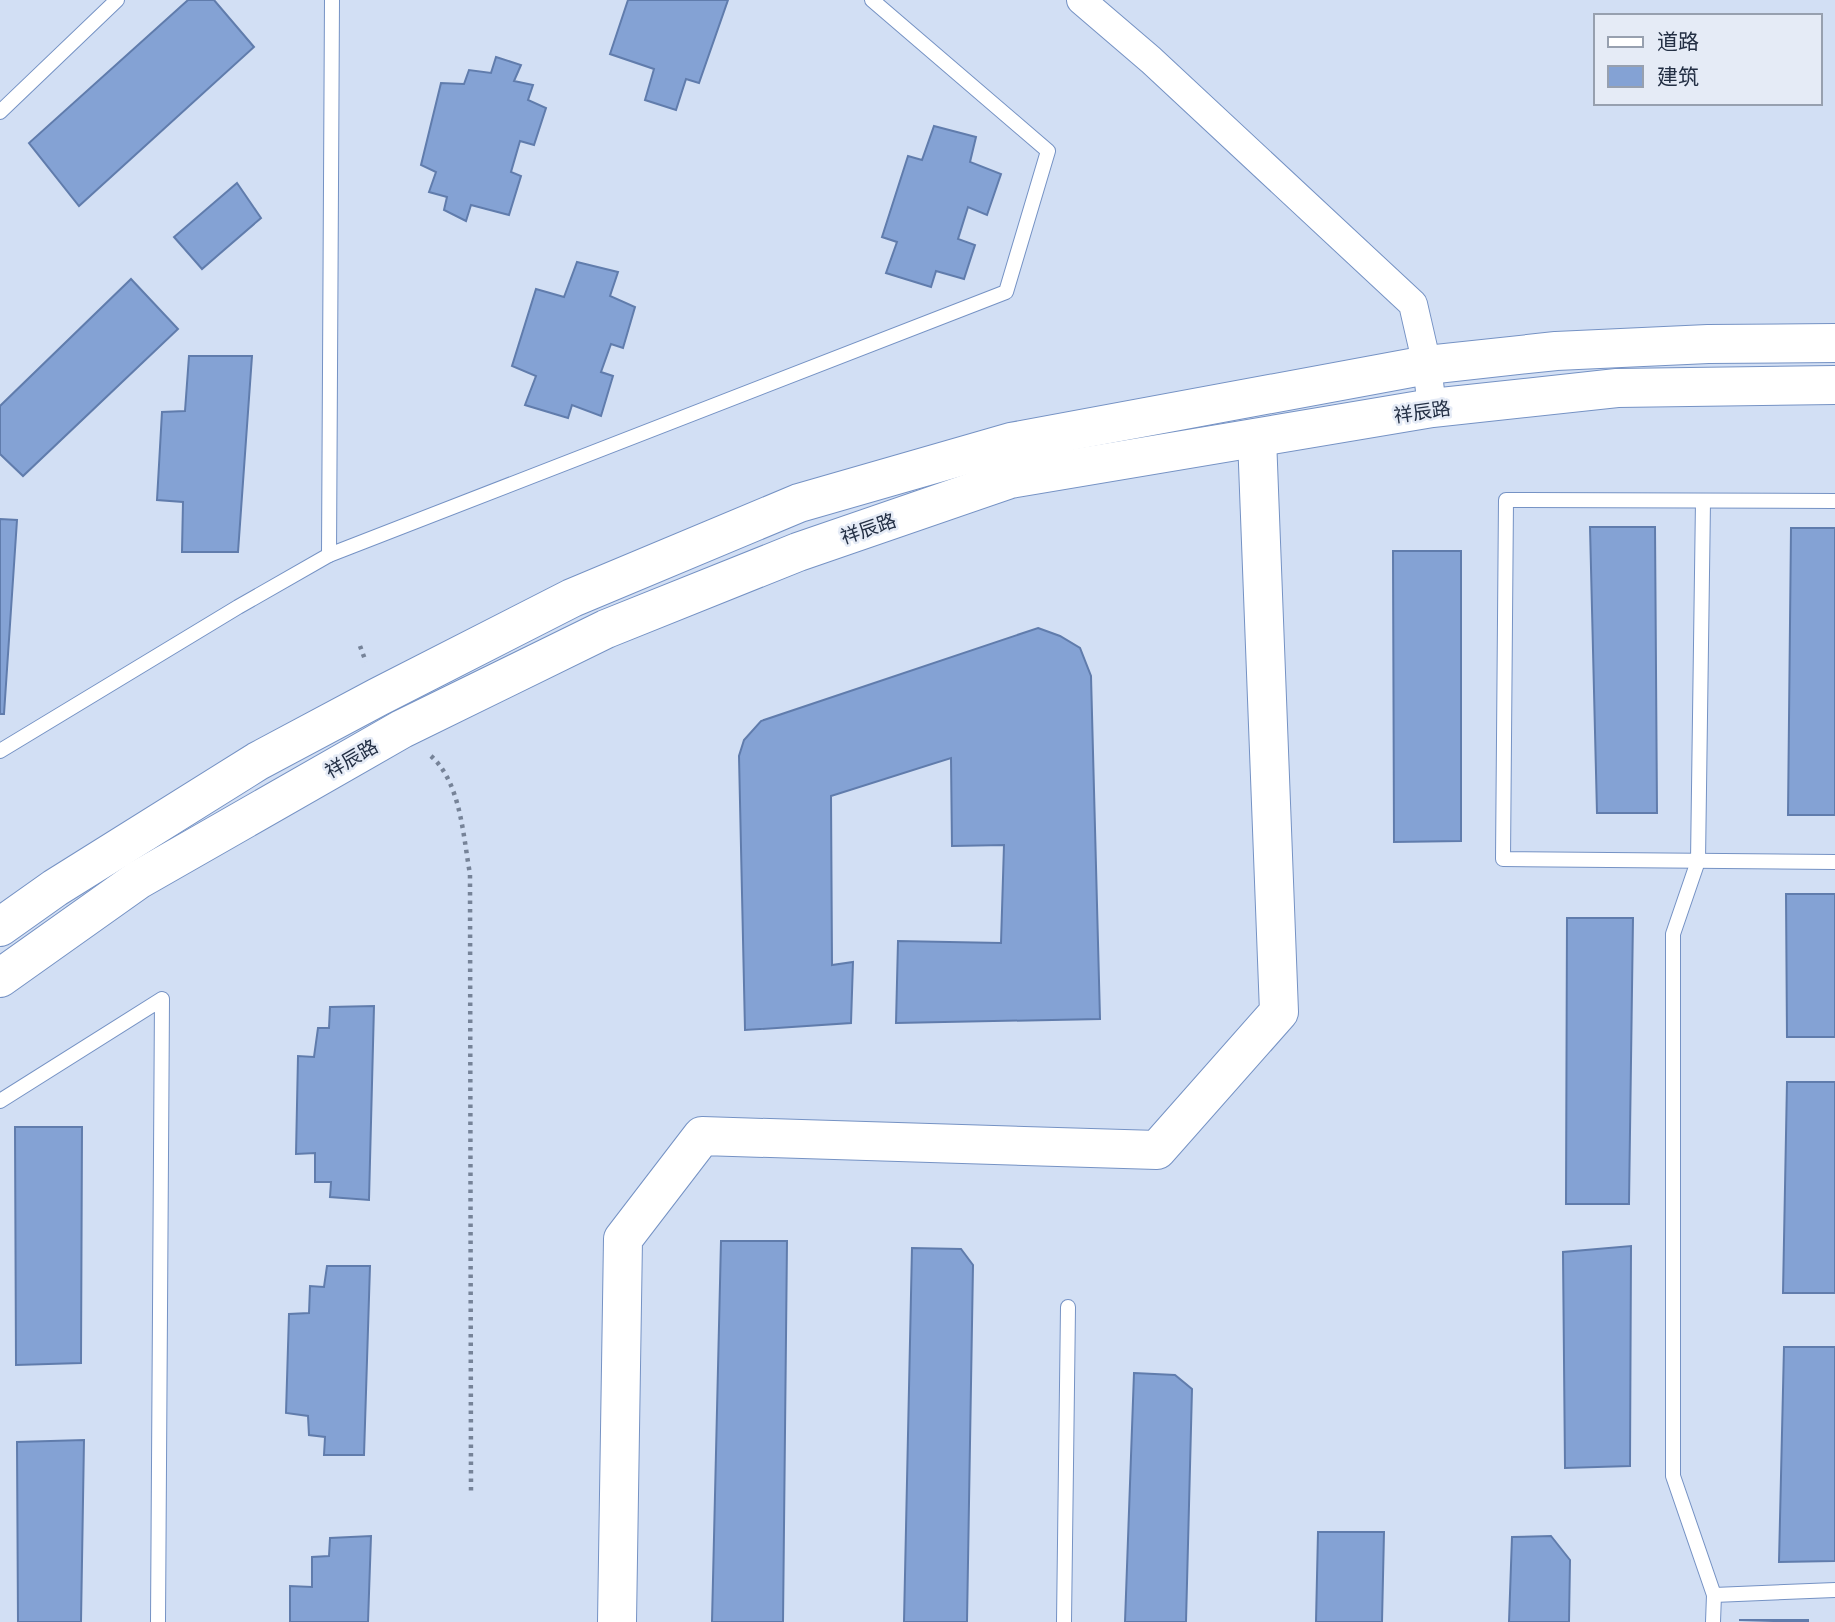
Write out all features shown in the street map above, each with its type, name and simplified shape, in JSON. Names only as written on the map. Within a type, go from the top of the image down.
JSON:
[{"type":"street","points":[[1081,0],[1151,60],[1413,304],[1427,365],[1432,408]]},
{"type":"street","name":"祥辰路","points":[[0,927],[55,888],[258,761],[378,697],[572,598],[799,503],[1011,442],[1427,365],[1556,351],[1708,344],[1835,343]]},
{"type":"street","name":"祥辰路","points":[[0,978],[138,880],[402,729],[606,629],[798,552],[1010,479],[1432,408],[1617,388],[1835,385]]},
{"type":"street","points":[[617,1622],[623,1239],[702,1136],[1157,1150],[1279,1012],[1257,438]]},
{"type":"lane","points":[[0,112],[117,0]]},
{"type":"lane","points":[[329,555],[332,0]]},
{"type":"lane","points":[[0,751],[329,555],[1006,292],[1048,151],[872,0]]},
{"type":"lane","points":[[1835,501],[1506,500],[1503,859],[1835,862]]},
{"type":"lane","points":[[1703,501],[1698,861],[1673,934],[1673,1476],[1714,1595],[1713,1622]]},
{"type":"lane","points":[[0,1101],[162,999],[158,1622]]},
{"type":"lane","points":[[1063,1622],[1069,1307]]},
{"type":"lane","points":[[1714,1595],[1835,1590]]},
{"type":"path","points":[[360,646],[378,697]]},
{"type":"path","points":[[402,729],[442,766],[456,801],[470,874],[471,1495]]},
{"type":"building","points":[[188,0],[214,0],[254,47],[79,206],[29,143]]},
{"type":"building","points":[[628,0],[728,0],[699,83],[686,79],[676,110],[645,100],[654,69],[610,54]]},
{"type":"building","points":[[496,57],[521,65],[514,81],[533,85],[528,100],[546,108],[534,145],[520,141],[511,172],[521,176],[509,215],[471,205],[466,221],[444,210],[447,197],[429,192],[436,172],[421,165],[441,83],[464,84],[469,70],[491,73]]},
{"type":"building","points":[[934,126],[976,137],[970,162],[1001,174],[987,215],[968,207],[958,239],[975,245],[964,279],[936,271],[931,287],[886,273],[897,242],[882,237],[908,156],[922,160]]},
{"type":"building","points":[[237,183],[261,218],[202,269],[174,237]]},
{"type":"building","points":[[577,262],[618,272],[610,296],[635,307],[623,348],[611,344],[601,372],[613,376],[601,416],[572,405],[568,418],[525,405],[536,376],[512,366],[536,289],[564,297]]},
{"type":"building","points":[[131,279],[178,329],[23,476],[0,454],[0,406]]},
{"type":"building","points":[[189,356],[252,356],[238,552],[182,552],[183,502],[157,500],[162,412],[185,411]]},
{"type":"building","points":[[0,519],[17,520],[4,714],[0,714]]},
{"type":"building","points":[[1590,527],[1655,527],[1657,813],[1597,813]]},
{"type":"building","points":[[1791,528],[1835,528],[1835,815],[1788,815]]},
{"type":"building","points":[[1393,551],[1461,551],[1461,841],[1394,842]]},
{"type":"building","points":[[1038,628],[1060,636],[1080,648],[1091,676],[1100,1019],[896,1023],[898,941],[1001,943],[1004,845],[952,846],[951,758],[831,796],[832,965],[853,962],[851,1023],[745,1030],[739,756],[744,740],[761,721]]},
{"type":"building","points":[[1786,894],[1835,894],[1835,1037],[1787,1037]]},
{"type":"building","points":[[1567,918],[1633,918],[1629,1204],[1566,1204]]},
{"type":"building","points":[[374,1006],[369,1200],[330,1197],[331,1182],[315,1182],[315,1153],[296,1154],[298,1056],[314,1057],[318,1028],[329,1028],[330,1007]]},
{"type":"building","points":[[1787,1082],[1835,1082],[1835,1293],[1783,1293]]},
{"type":"building","points":[[15,1127],[82,1127],[81,1363],[16,1365]]},
{"type":"building","points":[[721,1241],[787,1241],[783,1622],[712,1622]]},
{"type":"building","points":[[1631,1246],[1630,1466],[1565,1468],[1563,1252]]},
{"type":"building","points":[[912,1248],[961,1249],[973,1265],[967,1622],[904,1622]]},
{"type":"building","points":[[327,1266],[370,1266],[364,1455],[324,1455],[325,1437],[309,1435],[308,1416],[286,1413],[289,1314],[309,1313],[310,1286],[324,1287]]},
{"type":"building","points":[[1784,1347],[1835,1347],[1835,1561],[1779,1562]]},
{"type":"building","points":[[1134,1373],[1175,1375],[1192,1389],[1186,1622],[1125,1622]]},
{"type":"building","points":[[84,1440],[81,1622],[18,1622],[17,1442]]},
{"type":"building","points":[[1318,1532],[1384,1532],[1382,1622],[1316,1622]]},
{"type":"building","points":[[371,1536],[368,1622],[290,1622],[290,1586],[312,1587],[312,1557],[329,1556],[330,1538]]},
{"type":"building","points":[[1551,1536],[1570,1560],[1569,1622],[1509,1622],[1512,1537]]},
{"type":"building","points":[[1739,1620],[1808,1620],[1808,1622]]}]
